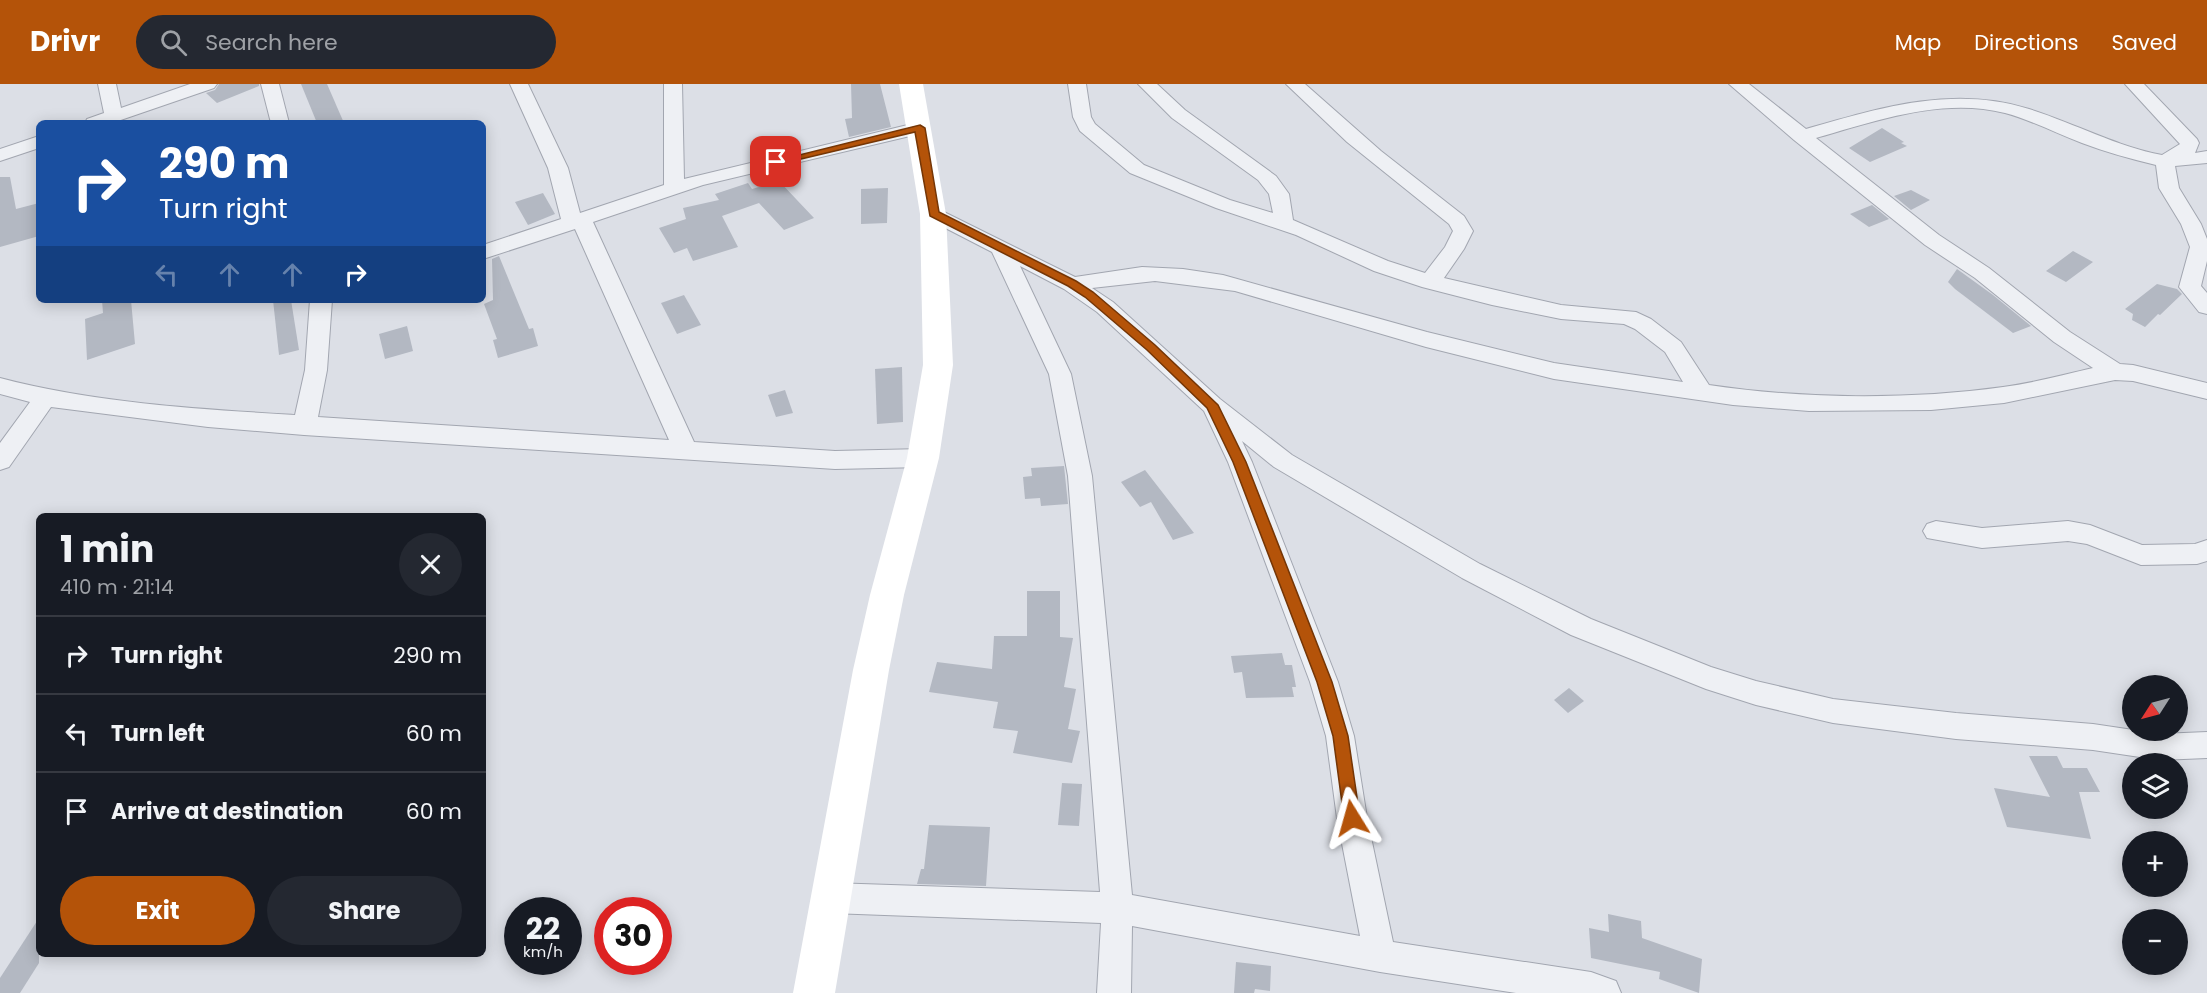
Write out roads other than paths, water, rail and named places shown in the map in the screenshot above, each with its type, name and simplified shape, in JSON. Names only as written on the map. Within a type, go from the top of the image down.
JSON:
[{"type":"street","points":[[107,84],[114,116]]},
{"type":"street","points":[[103,120],[208,84]]},
{"type":"street","points":[[270,84],[279,120]]},
{"type":"street","points":[[519,84],[558,168],[577,221],[597,258],[686,450]]},
{"type":"street","points":[[672,84],[674,188]]},
{"type":"street","points":[[814,993],[873,660],[922,458],[938,365],[933,214],[911,84]]},
{"type":"street","points":[[1077,84],[1082,117],[1088,127],[1137,169],[1231,207],[1283,222],[1382,266],[1430,282],[1561,312],[1628,317],[1643,324],[1672,347],[1701,391]]},
{"type":"street","points":[[1148,84],[1173,108],[1261,174],[1276,189],[1283,203],[1283,222]]},
{"type":"street","points":[[1295,84],[1334,123],[1385,166],[1457,220],[1463,231],[1454,249],[1430,282]]},
{"type":"street","points":[[1738,84],[1932,240],[1982,273],[2062,337],[2115,372]]},
{"type":"street","points":[[2134,84],[2190,143],[2189,148],[2165,161]]},
{"type":"street","points":[[1801,136],[1871,117],[1933,105],[1985,104],[2007,108],[2113,149],[2165,161],[2207,157]]},
{"type":"street","points":[[486,251],[674,188],[920,128]]},
{"type":"street","points":[[0,155],[36,143]]},
{"type":"street","points":[[2165,161],[2169,188],[2191,224],[2200,248],[2190,287],[2207,307]]},
{"type":"street","points":[[933,214],[1072,284],[1105,307],[1212,405],[1283,461],[1471,571],[1581,627],[1706,677],[1756,693],[1833,711],[1956,726],[2093,737],[2160,747],[2207,745]]},
{"type":"street","points":[[1001,249],[1051,352],[1068,400],[1080,476],[1117,908],[1114,993]]},
{"type":"street","points":[[1072,284],[1130,275],[1209,279],[1236,284],[1426,339],[1554,371],[1733,397],[1809,403],[1931,402],[2004,395],[2115,372],[2133,373],[2207,391]]},
{"type":"street","points":[[304,426],[316,370],[324,303]]},
{"type":"street","points":[[0,386],[45,398],[115,408],[304,426],[835,460],[922,458]]},
{"type":"street","points":[[0,461],[45,398]]},
{"type":"street","points":[[1212,405],[1240,462],[1324,682],[1340,736],[1352,818],[1380,956]]},
{"type":"street","points":[[1936,531],[1982,538],[2068,531],[2090,535],[2140,555],[2186,554],[2207,550]]},
{"type":"street","points":[[831,898],[1117,908],[1380,956],[1590,988],[1604,993]]}]
